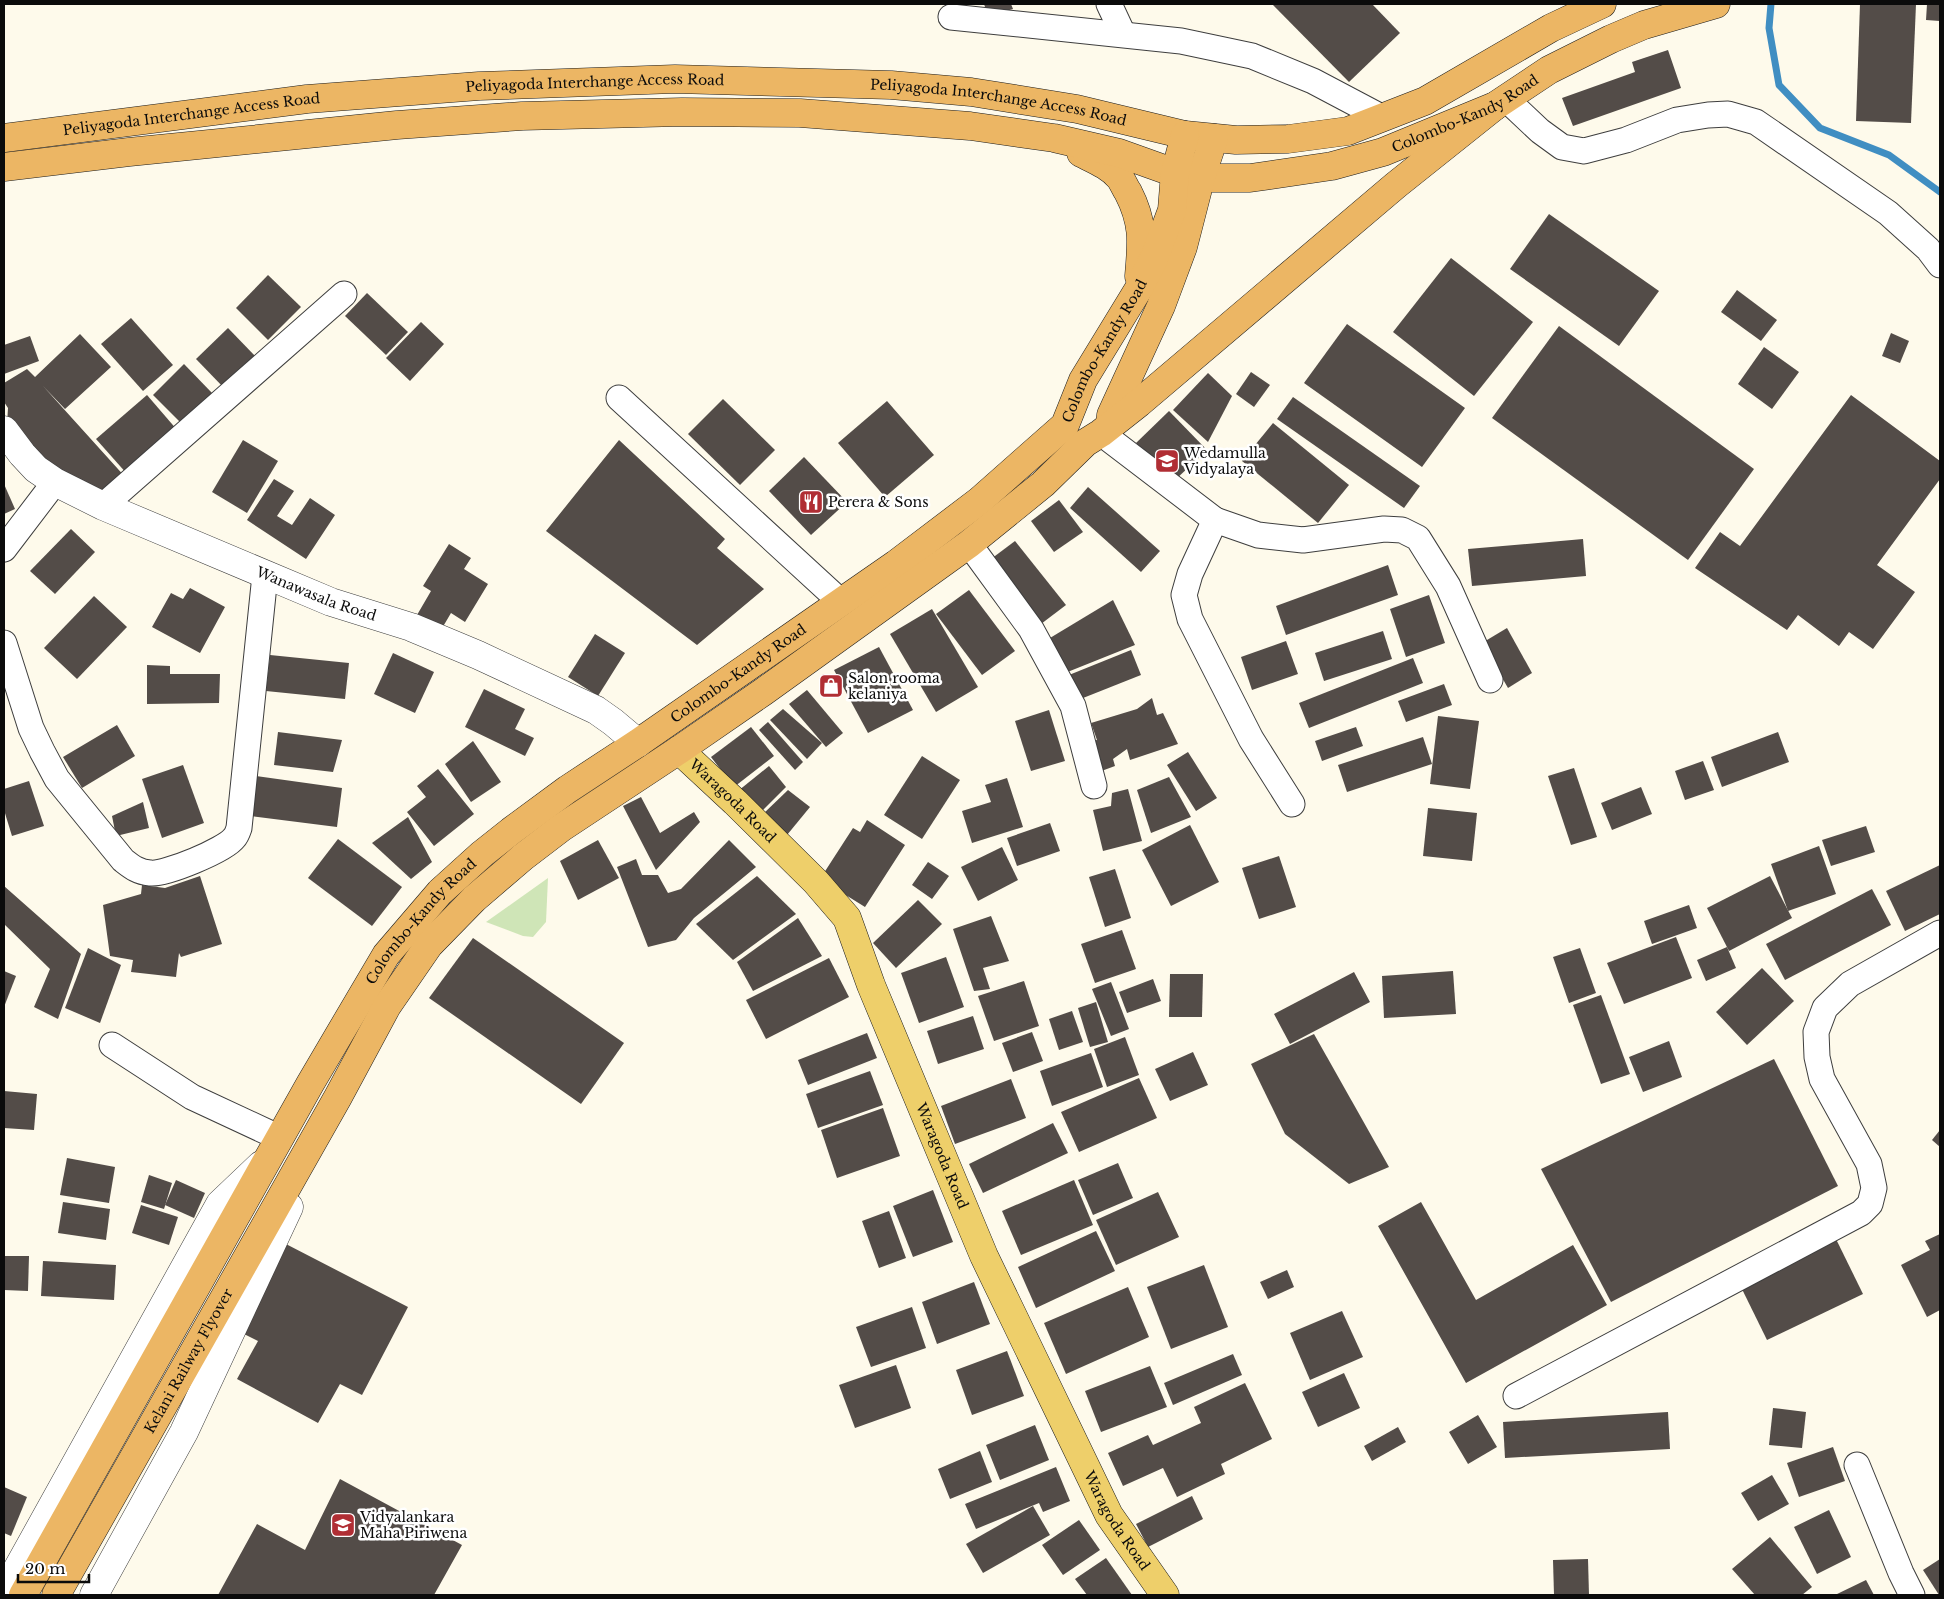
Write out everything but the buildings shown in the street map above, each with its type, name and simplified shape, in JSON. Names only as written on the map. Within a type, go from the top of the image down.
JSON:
[{"type":"highway","name":"Colombo-Kandy Road","points":[[321,1127],[386,1006],[415,964],[449,925],[497,878],[546,840],[819,653],[969,544],[1043,484],[1085,443],[1105,429],[1164,298],[1183,247],[1188,175],[1184,135],[1214,138],[1288,140],[1348,131],[1425,101],[1551,28],[1602,4]]},
{"type":"highway","name":"Colombo-Kandy Road","points":[[1188,175],[1250,178],[1332,166],[1384,152],[1501,102],[1548,70],[1578,53],[1644,25],[1716,4]]},
{"type":"highway","name":"Peliyagoda Interchange Access Road","points":[[4,138],[307,99],[480,86],[675,79],[872,85],[971,92],[1077,109],[1184,135]]},
{"type":"highway","points":[[1105,429],[1146,397],[1396,185],[1501,102]]},
{"type":"highway","name":"Peliyagoda Interchange Access Road","points":[[4,167],[129,152],[397,125],[522,116],[662,112],[800,113],[970,126],[1054,138],[1118,153],[1188,175]]},
{"type":"highway","points":[[1054,138],[1105,165],[1121,179],[1140,218],[1142,246],[1138,290]]},
{"type":"highway","name":"Colombo-Kandy Road","points":[[273,1149],[386,955],[422,911],[475,860],[510,831],[568,789],[638,743],[903,559],[979,501],[1064,425],[1083,380],[1138,290],[1155,256],[1172,210],[1188,175],[1214,138]]},
{"type":"highway","points":[[638,743],[679,750]]},
{"type":"highway","name":"Kelani Railway Flyover","points":[[56,1595],[321,1127]]},
{"type":"highway","name":"Kelani Railway Flyover","points":[[23,1595],[273,1149]]},
{"type":"main road","name":"Waragoda Road","points":[[679,750],[816,882],[847,918],[871,985],[984,1256],[1109,1515],[1165,1595]]},
{"type":"street","points":[[1109,4],[1123,34]]},
{"type":"street","points":[[951,17],[1181,41],[1252,56],[1313,81],[1383,118]]},
{"type":"street","points":[[1501,102],[1562,147],[1584,151],[1626,140],[1677,120],[1728,114],[1756,122],[1888,214],[1928,249],[1940,265]]},
{"type":"street","points":[[102,506],[344,294]]},
{"type":"street","points":[[619,398],[841,602]]},
{"type":"street","points":[[1105,429],[1215,520],[1258,536],[1303,540],[1384,529],[1402,530],[1418,538],[1448,586],[1490,680]]},
{"type":"street","name":"Wanawasala Road","points":[[4,430],[36,469],[55,482],[102,506],[331,602],[411,627],[478,655],[596,710],[638,743]]},
{"type":"street","points":[[4,549],[55,482]]},
{"type":"street","points":[[1215,520],[1190,574],[1184,596],[1190,619],[1251,739],[1292,804]]},
{"type":"street","points":[[969,544],[1031,630],[1073,706],[1094,786]]},
{"type":"street","points":[[4,643],[32,728],[57,779],[123,860],[136,871],[152,874],[170,871],[223,847],[234,838],[239,828],[266,575]]},
{"type":"street","points":[[1516,1396],[1861,1213],[1870,1204],[1874,1188],[1869,1164],[1822,1080],[1817,1057],[1816,1032],[1825,1008],[1850,984],[1940,933]]},
{"type":"street","points":[[4,1593],[220,1204],[273,1149],[112,1045]]},
{"type":"street","points":[[94,1595],[184,1432],[272,1241],[304,1178],[321,1127]]},
{"type":"street","points":[[1857,1465],[1901,1573],[1912,1595]]},
{"type":"green space","points":[[548,878],[546,922],[533,937],[523,936],[486,922]]},
{"type":"waterway","points":[[1771,4],[1769,28],[1779,85],[1820,128],[1889,155],[1940,192]]},
{"type":"place","name":"Wedamulla Vidyalaya","points":[[1167,461]]},
{"type":"place","name":"Perera & Sons","points":[[811,502]]},
{"type":"place","name":"Salon rooma kelaniya","points":[[831,686]]},
{"type":"place","name":"Vidyalankara Maha Piriwena","points":[[343,1525]]}]
